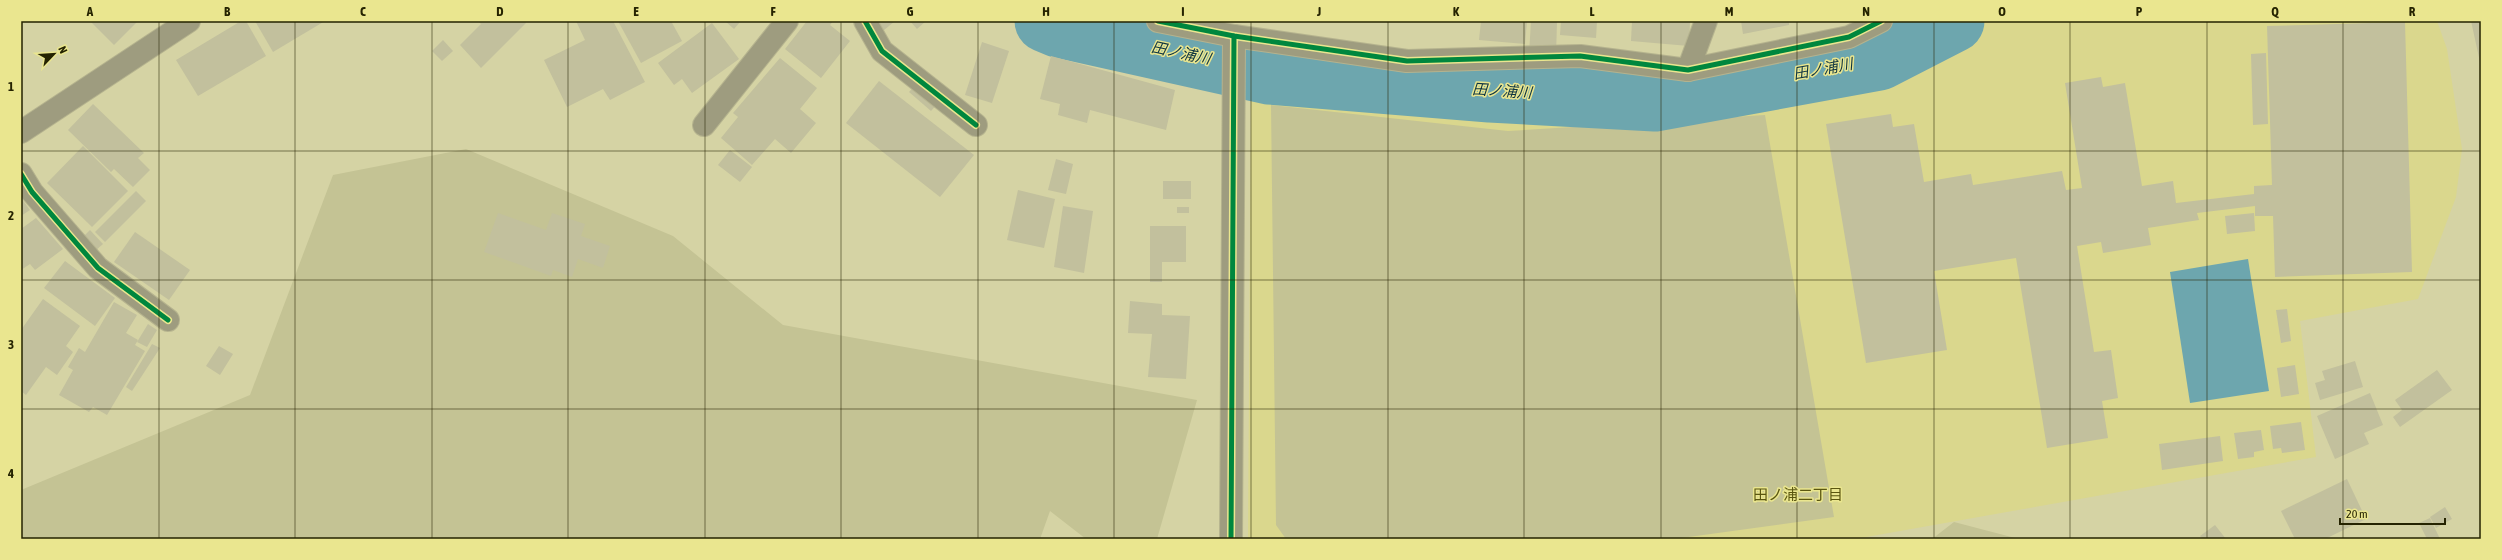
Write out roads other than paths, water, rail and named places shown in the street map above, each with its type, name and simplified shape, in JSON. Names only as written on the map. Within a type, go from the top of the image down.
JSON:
[{"type":"street","points":[[704,125],[787,21]]},
{"type":"street","points":[[865,21],[882,51],[976,125]]},
{"type":"street","points":[[1158,21],[1234,45],[1407,61],[1580,56],[1688,70],[1849,37],[1881,21]]},
{"type":"street","points":[[1688,70],[1706,21]]},
{"type":"street","points":[[21,132],[185,22]]},
{"type":"street","points":[[1231,539],[1234,45]]},
{"type":"street","points":[[21,174],[32,192],[98,268],[168,320]]},
{"type":"water","points":[[2248,259],[2269,391],[2190,403],[2170,272]]},
{"type":"waterway","name":"田ノ浦川","points":[[1046,21],[1058,26],[1269,73],[1490,91],[1655,100],[1879,59],[1953,21]]},
{"type":"district","name":"田ノ浦二丁目","points":[[1798,495]]}]
